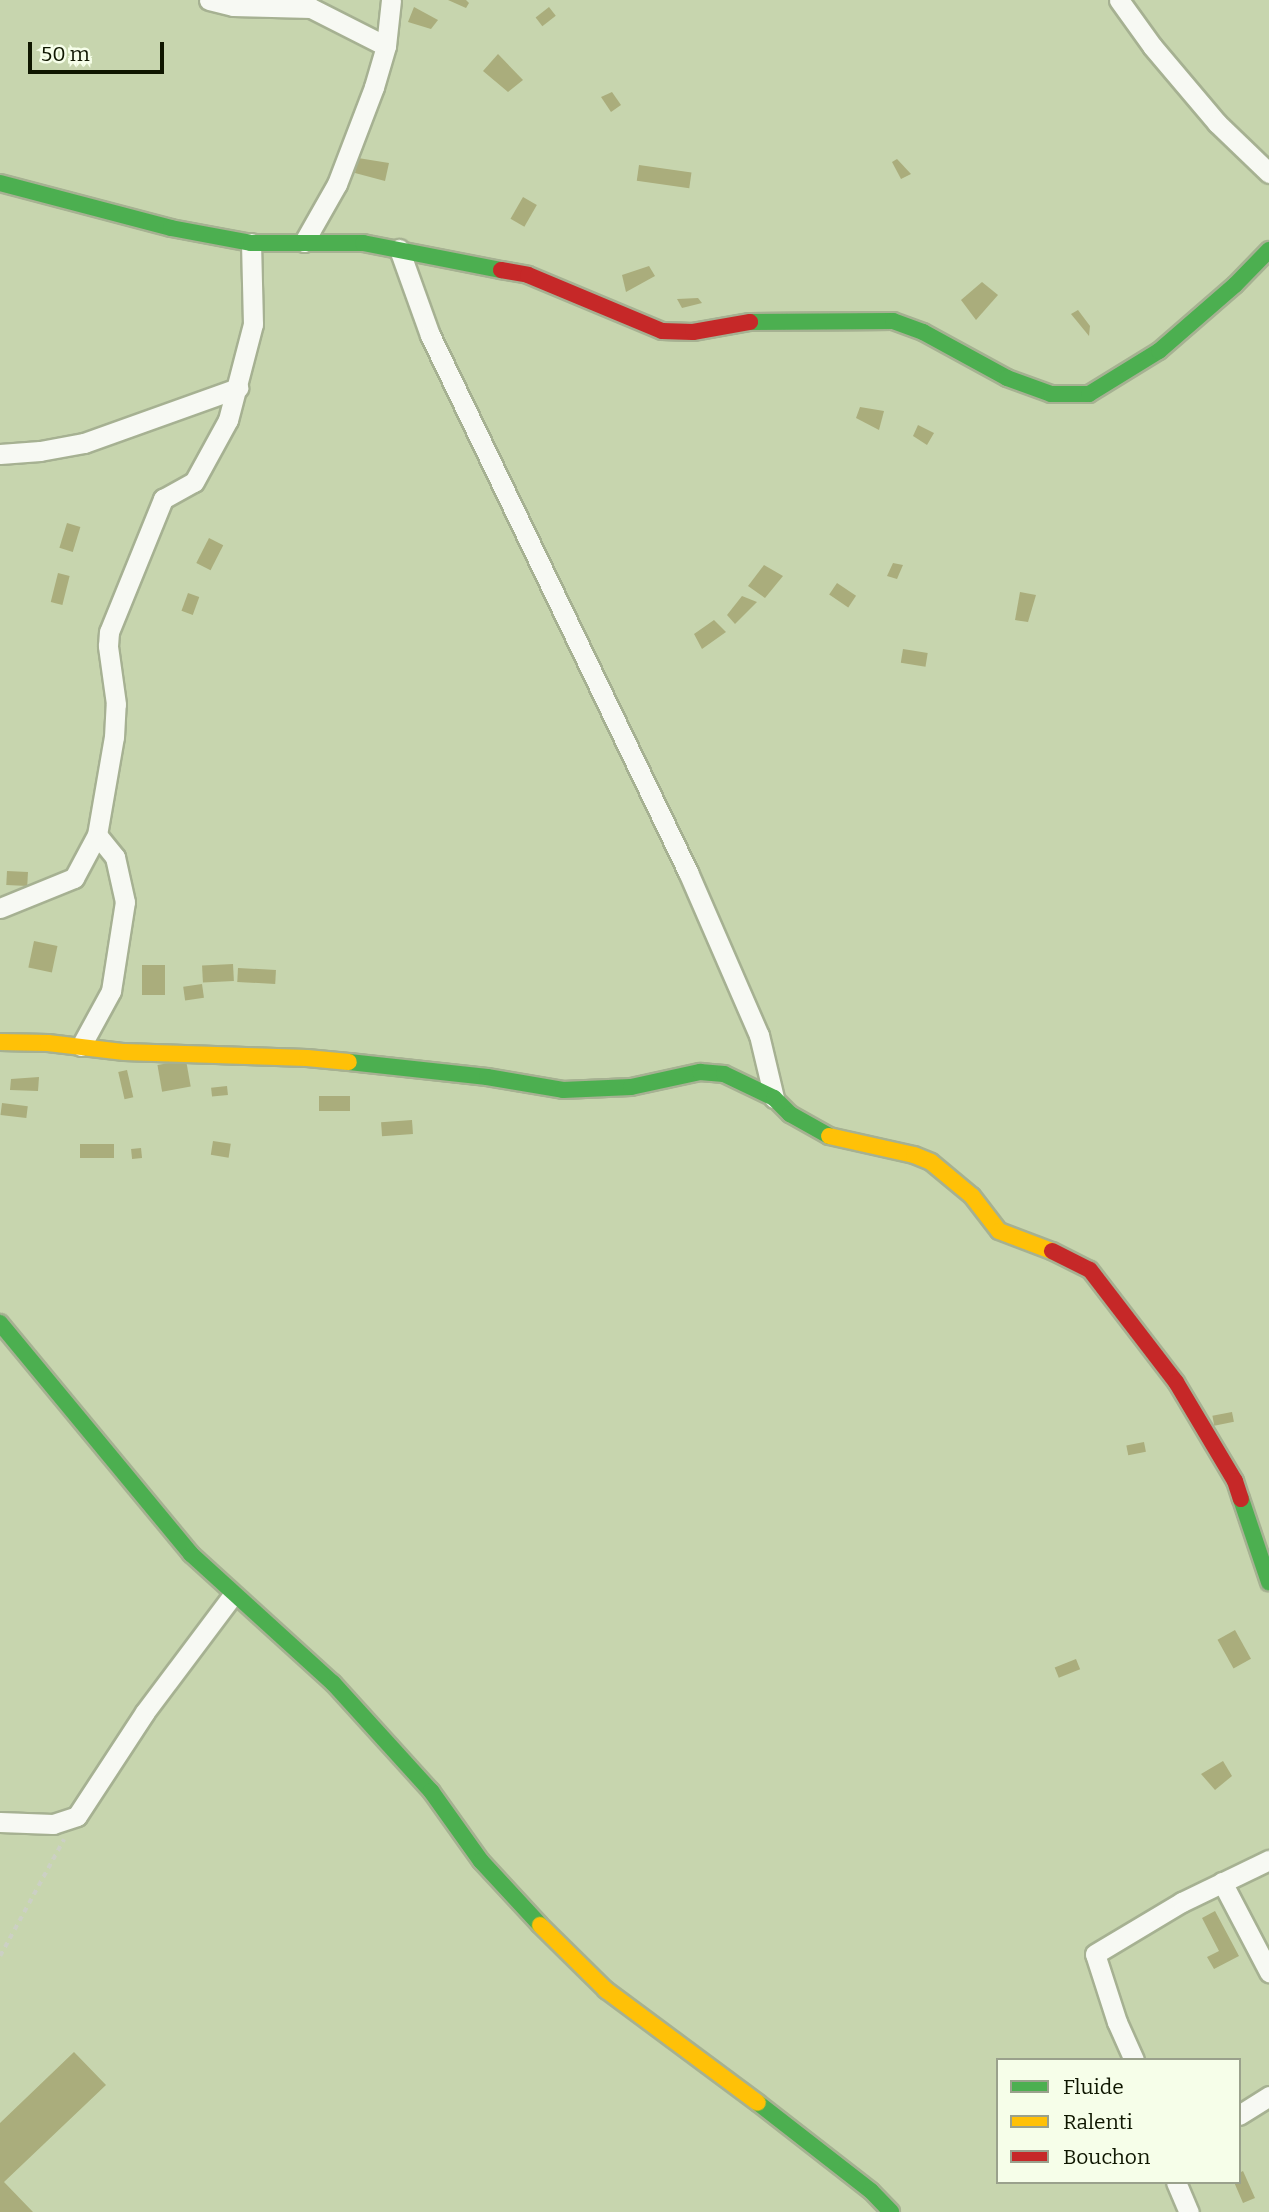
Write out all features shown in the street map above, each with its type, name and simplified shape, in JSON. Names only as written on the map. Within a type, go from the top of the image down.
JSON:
[{"type":"street","points":[[209,0],[233,6],[311,8],[386,46]]},
{"type":"street","points":[[303,242],[337,184],[374,88],[386,46],[391,0]]},
{"type":"street","points":[[1119,0],[1152,46],[1217,123],[1269,173]]},
{"type":"street","points":[[0,183],[171,228],[251,243],[363,243],[528,275],[662,331],[693,332],[762,320],[893,321],[923,332],[1007,377],[1052,394],[1089,394],[1159,351],[1235,285],[1269,250]]},
{"type":"street","points":[[0,908],[74,878],[97,835],[116,704],[108,646],[109,632],[163,499],[194,482],[228,421],[239,388],[253,324],[251,243]]},
{"type":"street","points":[[400,249],[430,335],[688,872],[759,1035],[774,1098]]},
{"type":"street","points":[[0,454],[40,451],[84,443],[239,388]]},
{"type":"street","points":[[81,1046],[111,991],[125,902],[115,857],[97,835]]},
{"type":"street","points":[[0,1042],[81,1046],[124,1052],[307,1058],[486,1077],[564,1090],[631,1087],[700,1072],[724,1074],[774,1098],[790,1114],[832,1138],[914,1155],[931,1162],[972,1196],[999,1231],[1065,1255],[1090,1270],[1176,1382],[1235,1481],[1269,1581]]},
{"type":"street","points":[[0,1323],[183,1544],[233,1595],[332,1683],[431,1791],[481,1861],[606,1990],[806,2139],[872,2191],[891,2212]]},
{"type":"street","points":[[0,1822],[53,1824],[77,1815],[145,1712],[233,1595]]},
{"type":"street","points":[[1133,2058],[1117,2022],[1095,1954],[1182,1902],[1269,1860]]},
{"type":"street","points":[[1222,1882],[1269,1972]]},
{"type":"street","points":[[1241,2114],[1269,2095]]},
{"type":"street","points":[[1177,2184],[1189,2212]]},
{"type":"path","points":[[0,1956],[77,1815]]},
{"type":"building","points":[[448,0],[466,0],[469,3],[466,8]]},
{"type":"building","points":[[414,7],[438,20],[431,29],[408,22]]},
{"type":"building","points":[[549,7],[556,16],[542,26],[536,17]]},
{"type":"building","points":[[498,54],[523,80],[508,92],[483,71]]},
{"type":"building","points":[[612,92],[621,105],[611,112],[601,97]]},
{"type":"building","points":[[358,158],[389,163],[385,181],[355,173]]},
{"type":"building","points":[[897,159],[911,174],[901,179],[892,162]]},
{"type":"building","points":[[639,165],[691,172],[689,188],[637,181]]},
{"type":"building","points":[[523,197],[537,205],[524,227],[510,219]]},
{"type":"building","points":[[649,266],[655,276],[626,292],[622,275]]},
{"type":"building","points":[[982,282],[998,295],[976,320],[961,300]]},
{"type":"building","points":[[698,298],[702,303],[682,308],[677,299]]},
{"type":"building","points":[[1078,310],[1090,326],[1089,336],[1071,314]]},
{"type":"building","points":[[860,407],[884,411],[879,430],[856,418]]},
{"type":"building","points":[[918,425],[934,433],[927,445],[913,436]]},
{"type":"building","points":[[67,523],[80,527],[73,552],[59,548]]},
{"type":"building","points":[[209,538],[223,545],[211,570],[196,563]]},
{"type":"building","points":[[893,563],[903,565],[897,579],[887,576]]},
{"type":"building","points":[[764,565],[783,576],[765,598],[748,586]]},
{"type":"building","points":[[58,573],[70,576],[62,605],[51,602]]},
{"type":"building","points":[[837,583],[856,596],[848,607],[829,595]]},
{"type":"building","points":[[1020,592],[1036,595],[1028,622],[1015,620]]},
{"type":"building","points":[[188,593],[199,597],[193,615],[182,611]]},
{"type":"building","points":[[742,596],[757,602],[735,624],[727,615]]},
{"type":"building","points":[[714,620],[726,632],[702,649],[694,634]]},
{"type":"building","points":[[903,649],[928,653],[926,667],[901,663]]},
{"type":"building","points":[[7,871],[28,872],[27,886],[6,885]]},
{"type":"building","points":[[34,941],[57,946],[52,972],[28,967]]},
{"type":"building","points":[[233,964],[234,981],[203,983],[202,966]]},
{"type":"building","points":[[142,965],[165,965],[165,995],[142,995]]},
{"type":"building","points":[[238,968],[276,970],[275,984],[237,982]]},
{"type":"building","points":[[202,984],[204,998],[185,1001],[183,987]]},
{"type":"building","points":[[186,1060],[191,1087],[162,1092],[157,1065]]},
{"type":"building","points":[[127,1070],[133,1097],[125,1099],[118,1072]]},
{"type":"building","points":[[39,1077],[38,1091],[10,1090],[11,1079]]},
{"type":"building","points":[[227,1086],[228,1095],[212,1097],[211,1088]]},
{"type":"building","points":[[319,1096],[350,1096],[350,1111],[319,1111]]},
{"type":"building","points":[[2,1103],[28,1106],[26,1118],[1,1115]]},
{"type":"building","points":[[412,1120],[413,1134],[382,1136],[381,1122]]},
{"type":"building","points":[[213,1141],[231,1144],[229,1158],[211,1155]]},
{"type":"building","points":[[80,1144],[114,1144],[114,1158],[80,1158]]},
{"type":"building","points":[[141,1148],[142,1158],[132,1159],[131,1149]]},
{"type":"building","points":[[1232,1412],[1234,1422],[1214,1426],[1212,1416]]},
{"type":"building","points":[[1144,1442],[1146,1452],[1128,1455],[1126,1445]]},
{"type":"building","points":[[1235,1630],[1251,1659],[1234,1669],[1218,1640]]},
{"type":"building","points":[[1076,1659],[1080,1669],[1059,1678],[1055,1668]]},
{"type":"building","points":[[1223,1761],[1232,1776],[1215,1790],[1201,1774]]},
{"type":"building","points":[[1215,1911],[1239,1956],[1214,1969],[1207,1957],[1219,1951],[1202,1918]]},
{"type":"building","points":[[74,2052],[106,2085],[4,2182],[33,2212],[0,2212],[0,2123]]},
{"type":"building","points":[[1243,2171],[1255,2198],[1243,2203],[1235,2184],[1241,2184]]},
{"type":"traffic: fast","points":[[0,183],[171,228],[251,243],[363,243],[501,270]]},
{"type":"traffic: fast","points":[[750,322],[893,321],[923,332],[1007,378],[1051,394],[1089,394],[1159,351],[1235,285],[1269,250]]},
{"type":"traffic: fast","points":[[349,1062],[487,1077],[563,1090],[631,1087],[700,1072],[724,1074],[774,1098],[790,1114],[829,1136]]},
{"type":"traffic: fast","points":[[0,1323],[191,1554],[333,1683],[431,1791],[481,1861],[540,1925]]},
{"type":"traffic: fast","points":[[1241,1499],[1269,1582]]},
{"type":"traffic: fast","points":[[758,2103],[871,2191],[891,2212]]},
{"type":"traffic: slow","points":[[0,1042],[48,1043],[124,1052],[307,1058],[349,1062]]},
{"type":"traffic: slow","points":[[829,1136],[914,1155],[931,1162],[972,1196],[999,1231],[1052,1251]]},
{"type":"traffic: slow","points":[[540,1925],[606,1990],[758,2103]]},
{"type":"traffic: jam","points":[[501,270],[528,275],[662,331],[693,332],[750,322]]},
{"type":"traffic: jam","points":[[1052,1251],[1090,1270],[1176,1382],[1235,1481],[1241,1499]]}]
